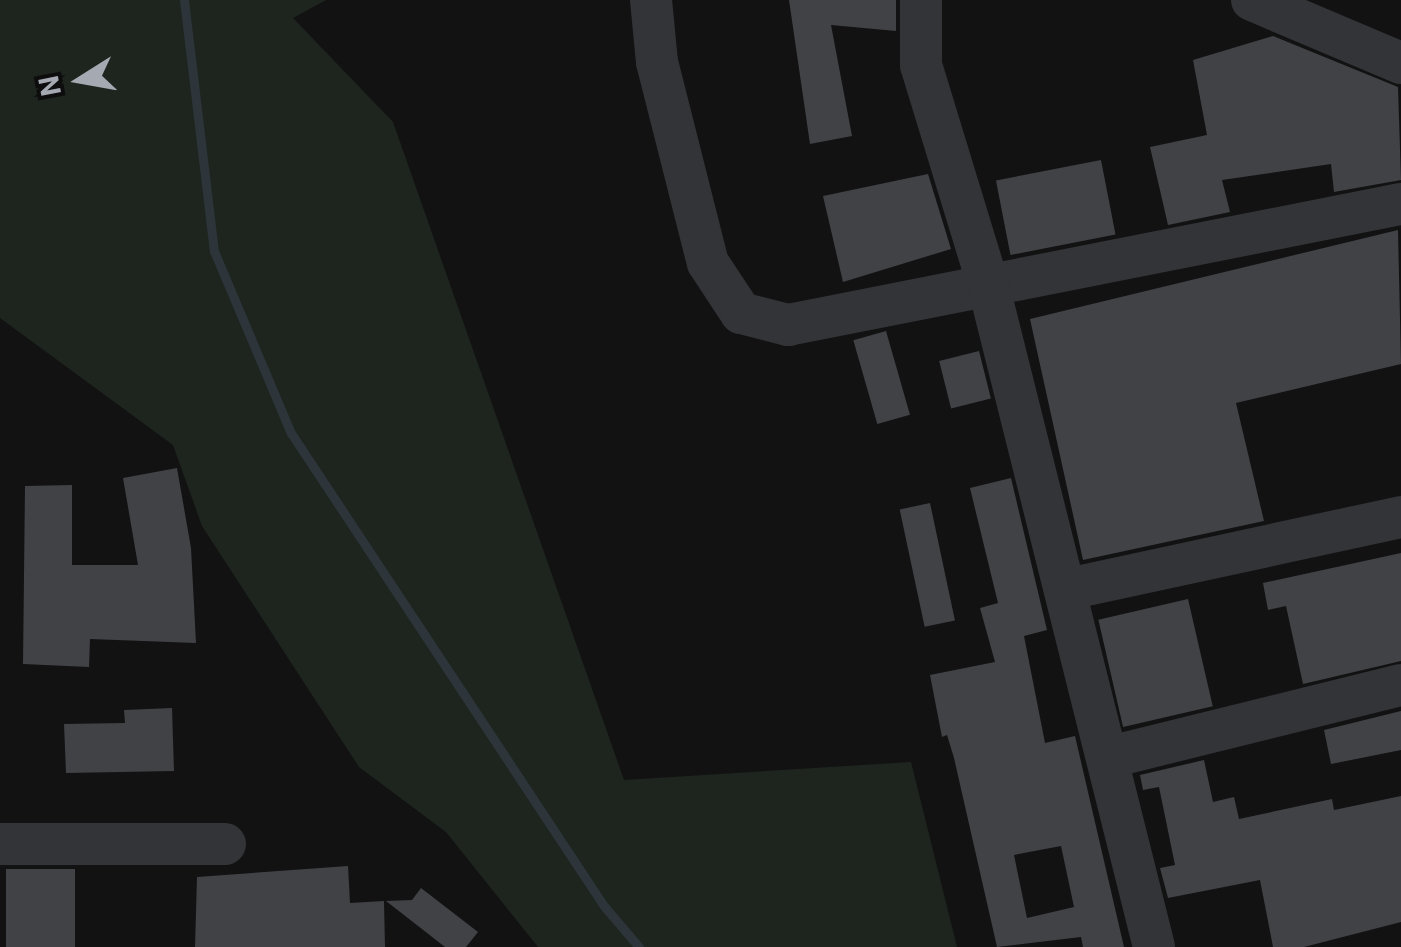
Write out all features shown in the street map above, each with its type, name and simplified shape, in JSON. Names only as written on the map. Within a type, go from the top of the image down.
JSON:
[{"type":"street","points":[[651,0],[657,62],[708,263],[741,313],[788,324],[989,288],[1401,204]]},
{"type":"street","points":[[921,0],[921,65],[989,288],[1068,589],[1154,947]]},
{"type":"street","points":[[1252,0],[1401,63]]},
{"type":"street","points":[[1068,589],[1401,518]]},
{"type":"street","points":[[1110,758],[1401,685]]},
{"type":"street","points":[[0,844],[225,844]]},
{"type":"shaded area","points":[[0,0],[326,0],[293,18],[393,122],[624,780],[911,762],[957,947],[538,947],[446,832],[359,767],[202,526],[173,445],[0,318]]},
{"type":"building","points":[[789,0],[896,0],[896,31],[831,25],[852,136],[810,144]]},
{"type":"building","points":[[1273,36],[1398,87],[1401,180],[1334,192],[1331,164],[1222,180],[1230,212],[1168,225],[1150,147],[1207,135],[1193,60]]},
{"type":"building","points":[[1101,160],[1116,235],[1010,255],[996,180]]},
{"type":"building","points":[[928,174],[951,249],[843,282],[823,196]]},
{"type":"building","points":[[1398,230],[1401,364],[1236,403],[1264,521],[1083,560],[1030,319]]},
{"type":"building","points":[[886,331],[910,415],[877,424],[853,340]]},
{"type":"building","points":[[979,351],[991,399],[951,408],[939,361]]},
{"type":"building","points":[[177,468],[191,548],[196,643],[90,639],[89,667],[23,664],[25,486],[72,485],[72,565],[138,565],[123,478]]},
{"type":"building","points":[[1011,478],[1047,630],[1024,636],[1045,743],[1075,736],[1124,947],[1083,947],[1081,937],[997,947],[954,758],[947,735],[942,737],[930,675],[995,662],[980,608],[998,603],[970,488]],"holes":[[[1061,846],[1074,907],[1027,918],[1014,855]]]},
{"type":"building","points":[[930,503],[955,620],[925,627],[900,509]]},
{"type":"building","points":[[1401,553],[1401,661],[1303,684],[1286,606],[1268,610],[1263,583]]},
{"type":"building","points":[[1188,599],[1213,706],[1123,727],[1098,620]]},
{"type":"building","points":[[172,708],[174,771],[66,773],[64,724],[125,723],[124,710]]},
{"type":"building","points":[[1401,711],[1401,750],[1331,764],[1324,730]]},
{"type":"building","points":[[1204,760],[1213,802],[1234,797],[1239,819],[1332,799],[1334,810],[1401,796],[1401,922],[1304,947],[1273,947],[1260,880],[1168,898],[1160,868],[1175,865],[1159,787],[1143,790],[1140,775]]},
{"type":"building","points":[[348,866],[350,903],[384,901],[385,947],[195,947],[197,877]]},
{"type":"building","points":[[6,869],[75,869],[75,947],[6,947]]},
{"type":"building","points":[[421,888],[478,932],[466,947],[445,947],[386,901],[412,900]]},
{"type":"waterway","points":[[184,0],[214,251],[291,433],[604,906],[639,947]]}]
